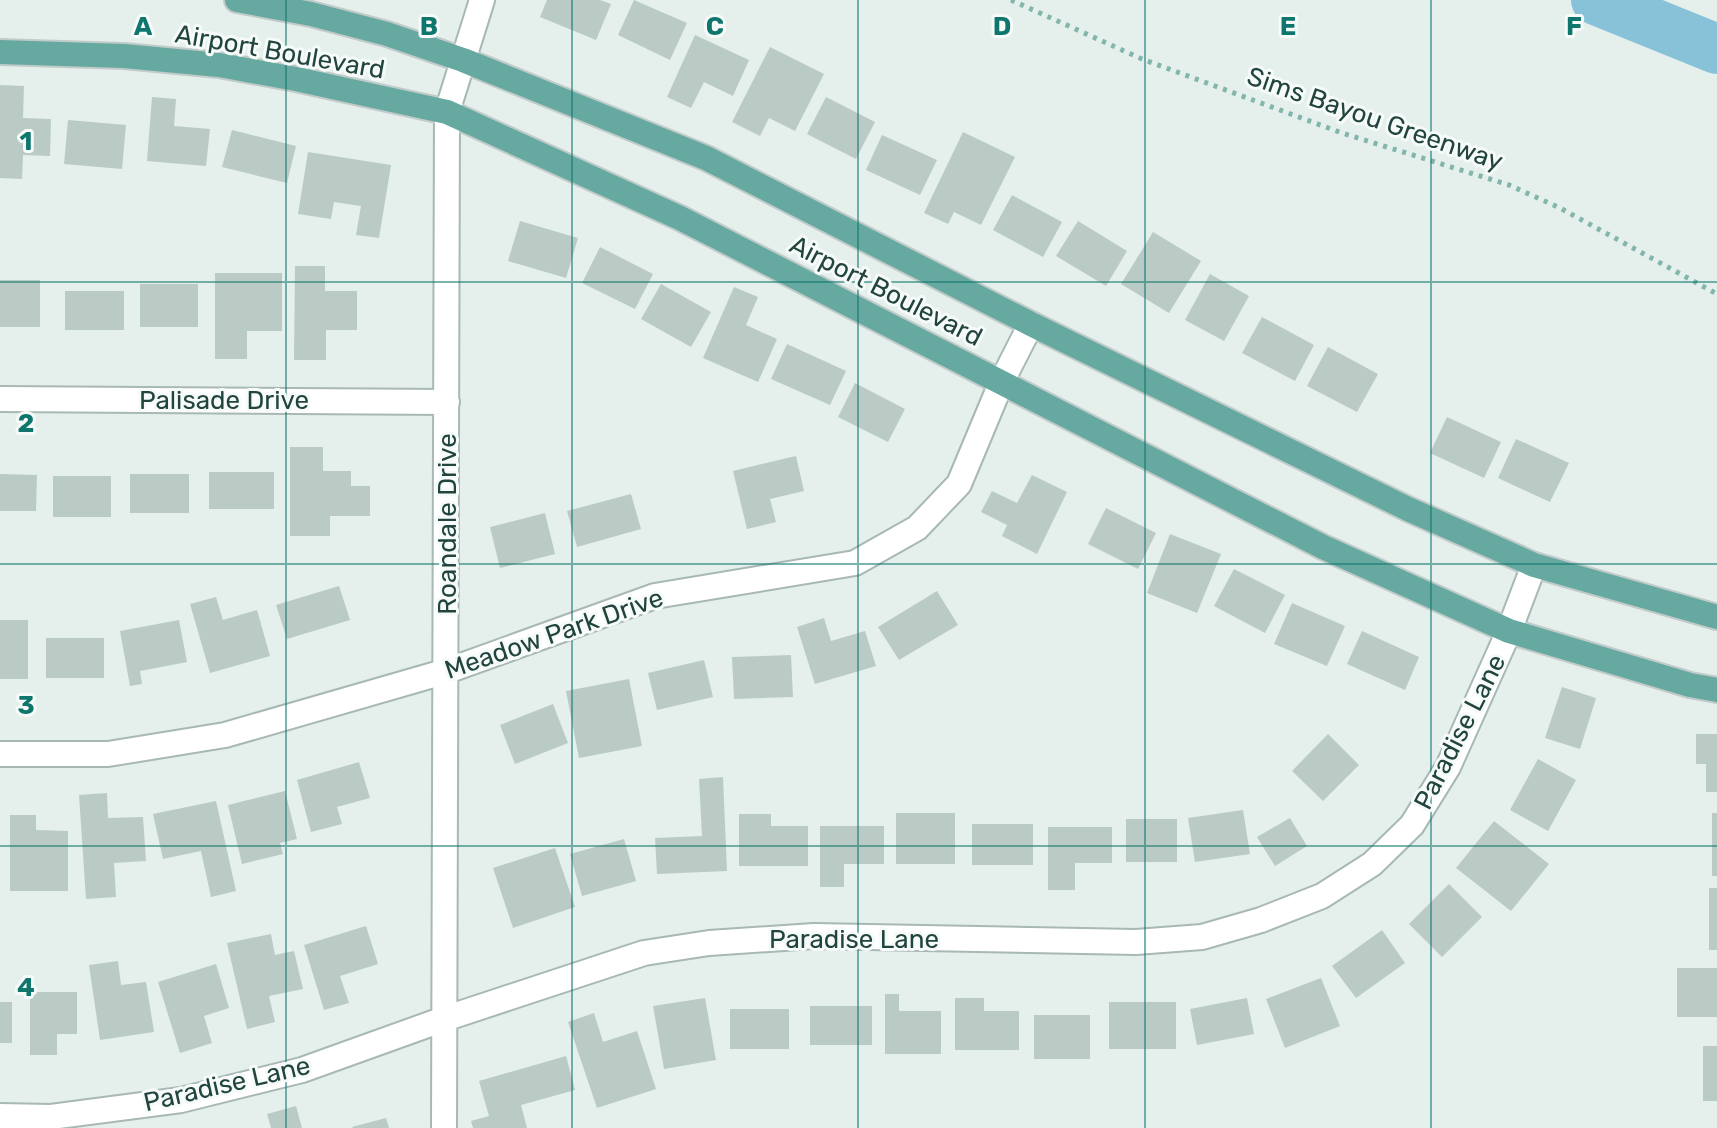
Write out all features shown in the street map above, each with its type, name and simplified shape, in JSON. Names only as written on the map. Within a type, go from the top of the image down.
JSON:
[{"type":"main road","name":"Airport Boulevard","points":[[237,0],[372,30],[463,60],[706,158],[1031,324],[1408,509],[1534,565],[1717,617]]},
{"type":"main road","name":"Airport Boulevard","points":[[0,52],[124,56],[219,65],[447,112],[680,218],[1323,547],[1509,631],[1690,685],[1717,690]]},
{"type":"street","name":"Roandale Drive","points":[[444,1128],[447,112],[482,0]]},
{"type":"street","name":"Meadow Park Drive","points":[[0,754],[108,754],[225,735],[447,671],[655,596],[855,563],[917,528],[959,484],[1002,381],[1031,324]]},
{"type":"street","name":"Palisade Drive","points":[[0,399],[447,402]]},
{"type":"street","name":"Paradise Lane","points":[[0,1116],[51,1117],[181,1100],[302,1070],[644,953],[709,943],[814,936],[1136,942],[1202,937],[1261,920],[1322,896],[1372,864],[1412,825],[1448,767],[1509,631],[1534,565]]},
{"type":"path","name":"Sims Bayou Greenway","points":[[1011,0],[1142,59],[1328,128],[1509,185],[1560,208],[1717,294]]},
{"type":"building","points":[[547,0],[600,0],[611,4],[596,40],[540,17]]},
{"type":"building","points":[[634,0],[687,23],[670,60],[618,35]]},
{"type":"building","points":[[695,35],[749,60],[733,96],[704,82],[691,108],[667,97]]},
{"type":"building","points":[[770,47],[824,74],[795,131],[769,118],[760,136],[732,122]]},
{"type":"building","points":[[0,85],[24,86],[23,118],[51,119],[50,156],[23,155],[22,179],[0,178]]},
{"type":"building","points":[[152,97],[176,99],[174,126],[210,129],[206,166],[147,161]]},
{"type":"building","points":[[826,97],[875,122],[856,159],[807,134]]},
{"type":"building","points":[[68,120],[126,125],[122,169],[64,164]]},
{"type":"building","points":[[232,130],[296,146],[287,183],[222,167]]},
{"type":"building","points":[[963,132],[1015,157],[981,225],[954,212],[948,224],[924,213]]},
{"type":"building","points":[[882,135],[937,160],[920,195],[866,170]]},
{"type":"building","points":[[308,152],[391,165],[379,238],[356,235],[361,206],[334,202],[331,219],[298,214]]},
{"type":"building","points":[[1012,195],[1062,222],[1043,257],[993,230]]},
{"type":"building","points":[[520,221],[578,238],[566,278],[508,261]]},
{"type":"building","points":[[1078,221],[1127,251],[1106,286],[1056,256]]},
{"type":"building","points":[[1153,232],[1201,261],[1169,313],[1121,284]]},
{"type":"building","points":[[600,247],[653,274],[635,309],[582,283]]},
{"type":"building","points":[[295,266],[325,266],[325,291],[357,291],[357,330],[326,330],[326,360],[294,360]]},
{"type":"building","points":[[215,273],[282,273],[282,331],[247,331],[247,359],[215,359]]},
{"type":"building","points":[[1210,274],[1249,296],[1224,341],[1185,320]]},
{"type":"building","points":[[0,280],[40,280],[40,327],[0,327]]},
{"type":"building","points":[[140,284],[198,284],[198,327],[140,327]]},
{"type":"building","points":[[661,284],[711,312],[691,347],[641,319]]},
{"type":"building","points":[[734,287],[758,297],[746,325],[777,339],[758,382],[703,358]]},
{"type":"building","points":[[65,291],[124,291],[124,330],[65,330]]},
{"type":"building","points":[[1262,317],[1314,345],[1295,381],[1242,353]]},
{"type":"building","points":[[787,344],[846,371],[830,405],[771,379]]},
{"type":"building","points":[[1328,347],[1378,374],[1357,412],[1307,386]]},
{"type":"building","points":[[855,383],[905,409],[888,442],[838,417]]},
{"type":"building","points":[[1447,417],[1501,442],[1484,478],[1430,453]]},
{"type":"building","points":[[1516,439],[1569,463],[1550,502],[1498,478]]},
{"type":"building","points":[[290,447],[323,447],[323,471],[351,471],[351,486],[370,486],[370,516],[330,516],[330,536],[290,536]]},
{"type":"building","points":[[796,456],[804,491],[770,499],[776,522],[747,529],[733,471]]},
{"type":"building","points":[[209,472],[274,472],[274,509],[209,509]]},
{"type":"building","points":[[0,474],[37,475],[36,511],[0,511]]},
{"type":"building","points":[[130,474],[189,474],[189,513],[130,513]]},
{"type":"building","points":[[1032,475],[1067,492],[1037,554],[1002,536],[1007,525],[981,512],[992,491],[1017,503]]},
{"type":"building","points":[[53,476],[111,476],[111,517],[53,517]]},
{"type":"building","points":[[631,494],[641,529],[577,547],[567,511]]},
{"type":"building","points":[[1106,508],[1156,533],[1138,569],[1088,544]]},
{"type":"building","points":[[545,513],[555,554],[500,568],[490,527]]},
{"type":"building","points":[[1170,534],[1221,554],[1197,613],[1147,593]]},
{"type":"building","points":[[1234,569],[1285,595],[1265,633],[1214,606]]},
{"type":"building","points":[[339,586],[350,620],[287,639],[276,605]]},
{"type":"building","points":[[937,591],[958,625],[899,660],[878,627]]},
{"type":"building","points":[[216,597],[223,620],[257,610],[270,656],[210,673],[190,604]]},
{"type":"building","points":[[1292,603],[1345,626],[1327,666],[1274,644]]},
{"type":"building","points":[[824,618],[831,641],[865,631],[876,666],[815,684],[797,627]]},
{"type":"building","points":[[0,620],[28,620],[28,679],[0,679]]},
{"type":"building","points":[[179,620],[187,662],[140,671],[142,684],[130,686],[120,631]]},
{"type":"building","points":[[1362,631],[1419,657],[1405,690],[1347,664]]},
{"type":"building","points":[[46,638],[104,638],[104,678],[46,678]]},
{"type":"building","points":[[791,655],[793,697],[734,699],[732,657]]},
{"type":"building","points":[[704,660],[713,697],[657,710],[648,673]]},
{"type":"building","points":[[629,679],[642,746],[579,758],[566,691]]},
{"type":"building","points":[[1562,687],[1596,698],[1580,749],[1545,738]]},
{"type":"building","points":[[553,704],[568,743],[515,764],[500,725]]},
{"type":"building","points":[[1328,734],[1359,765],[1323,801],[1292,771]]},
{"type":"building","points":[[1696,734],[1717,734],[1717,792],[1706,792],[1706,764],[1696,764]]},
{"type":"building","points":[[1538,759],[1576,780],[1548,831],[1510,810]]},
{"type":"building","points":[[359,762],[370,798],[337,807],[342,824],[311,832],[297,780]]},
{"type":"building","points":[[723,777],[727,871],[657,874],[655,838],[702,836],[699,779]]},
{"type":"building","points":[[285,791],[297,839],[280,843],[283,854],[242,864],[228,805]]},
{"type":"building","points":[[107,793],[108,818],[143,817],[146,861],[114,863],[116,897],[86,899],[79,795]]},
{"type":"building","points":[[216,801],[236,891],[211,897],[201,851],[163,859],[153,814]]},
{"type":"building","points":[[1243,810],[1250,854],[1195,862],[1188,818]]},
{"type":"building","points":[[896,813],[955,813],[955,864],[896,864]]},
{"type":"building","points":[[1712,813],[1717,813],[1717,876],[1712,876]]},
{"type":"building","points":[[739,814],[771,814],[771,826],[808,826],[808,866],[739,866]]},
{"type":"building","points":[[10,815],[36,815],[36,830],[68,831],[68,891],[10,891]]},
{"type":"building","points":[[1290,818],[1307,846],[1275,866],[1257,837]]},
{"type":"building","points":[[1126,819],[1177,819],[1177,862],[1126,862]]},
{"type":"building","points":[[1494,821],[1549,864],[1511,911],[1456,868]]},
{"type":"building","points":[[972,824],[1033,824],[1033,865],[972,865]]},
{"type":"building","points":[[820,826],[884,826],[884,864],[844,864],[844,887],[820,887]]},
{"type":"building","points":[[1048,827],[1112,827],[1112,863],[1075,863],[1075,890],[1048,890]]},
{"type":"building","points":[[624,839],[636,881],[582,896],[570,854]]},
{"type":"building","points":[[555,848],[575,907],[513,928],[493,868]]},
{"type":"building","points":[[1449,884],[1482,917],[1442,957],[1409,924]]},
{"type":"building","points":[[1709,888],[1717,888],[1717,950],[1709,950]]},
{"type":"building","points":[[366,926],[378,964],[340,976],[349,1003],[324,1010],[304,945]]},
{"type":"building","points":[[1382,930],[1405,963],[1356,998],[1332,966]]},
{"type":"building","points":[[271,934],[275,955],[294,951],[303,989],[269,996],[275,1022],[247,1029],[227,943]]},
{"type":"building","points":[[118,961],[121,985],[146,982],[154,1032],[100,1040],[89,965]]},
{"type":"building","points":[[216,964],[229,1008],[204,1016],[212,1043],[180,1053],[158,982]]},
{"type":"building","points":[[1677,968],[1717,968],[1717,1017],[1677,1017]]},
{"type":"building","points":[[1321,978],[1340,1026],[1285,1048],[1266,999]]},
{"type":"building","points":[[30,992],[77,992],[77,1034],[57,1034],[57,1055],[30,1055]]},
{"type":"building","points":[[885,994],[899,994],[899,1011],[941,1011],[941,1054],[885,1054]]},
{"type":"building","points":[[705,998],[716,1060],[664,1069],[653,1006]]},
{"type":"building","points":[[955,998],[984,998],[984,1011],[1019,1011],[1019,1050],[955,1050]]},
{"type":"building","points":[[1247,998],[1254,1034],[1197,1045],[1190,1009]]},
{"type":"building","points":[[0,1002],[12,1002],[12,1043],[0,1043]]},
{"type":"building","points":[[1109,1002],[1176,1002],[1176,1049],[1109,1049]]},
{"type":"building","points":[[810,1006],[872,1006],[872,1045],[810,1045]]},
{"type":"building","points":[[730,1009],[789,1009],[789,1049],[730,1049]]},
{"type":"building","points":[[594,1013],[603,1042],[637,1031],[656,1089],[597,1108],[568,1022]]},
{"type":"building","points":[[1034,1015],[1090,1015],[1090,1059],[1034,1059]]},
{"type":"building","points":[[1703,1046],[1717,1046],[1717,1101],[1703,1101]]},
{"type":"building","points":[[566,1056],[575,1090],[521,1105],[527,1128],[473,1128],[471,1121],[489,1116],[479,1081]]},
{"type":"building","points":[[296,1106],[302,1128],[271,1128],[267,1114]]},
{"type":"building","points":[[386,1118],[389,1128],[352,1127]]},
{"type":"waterway","points":[[1596,0],[1717,49]]}]
